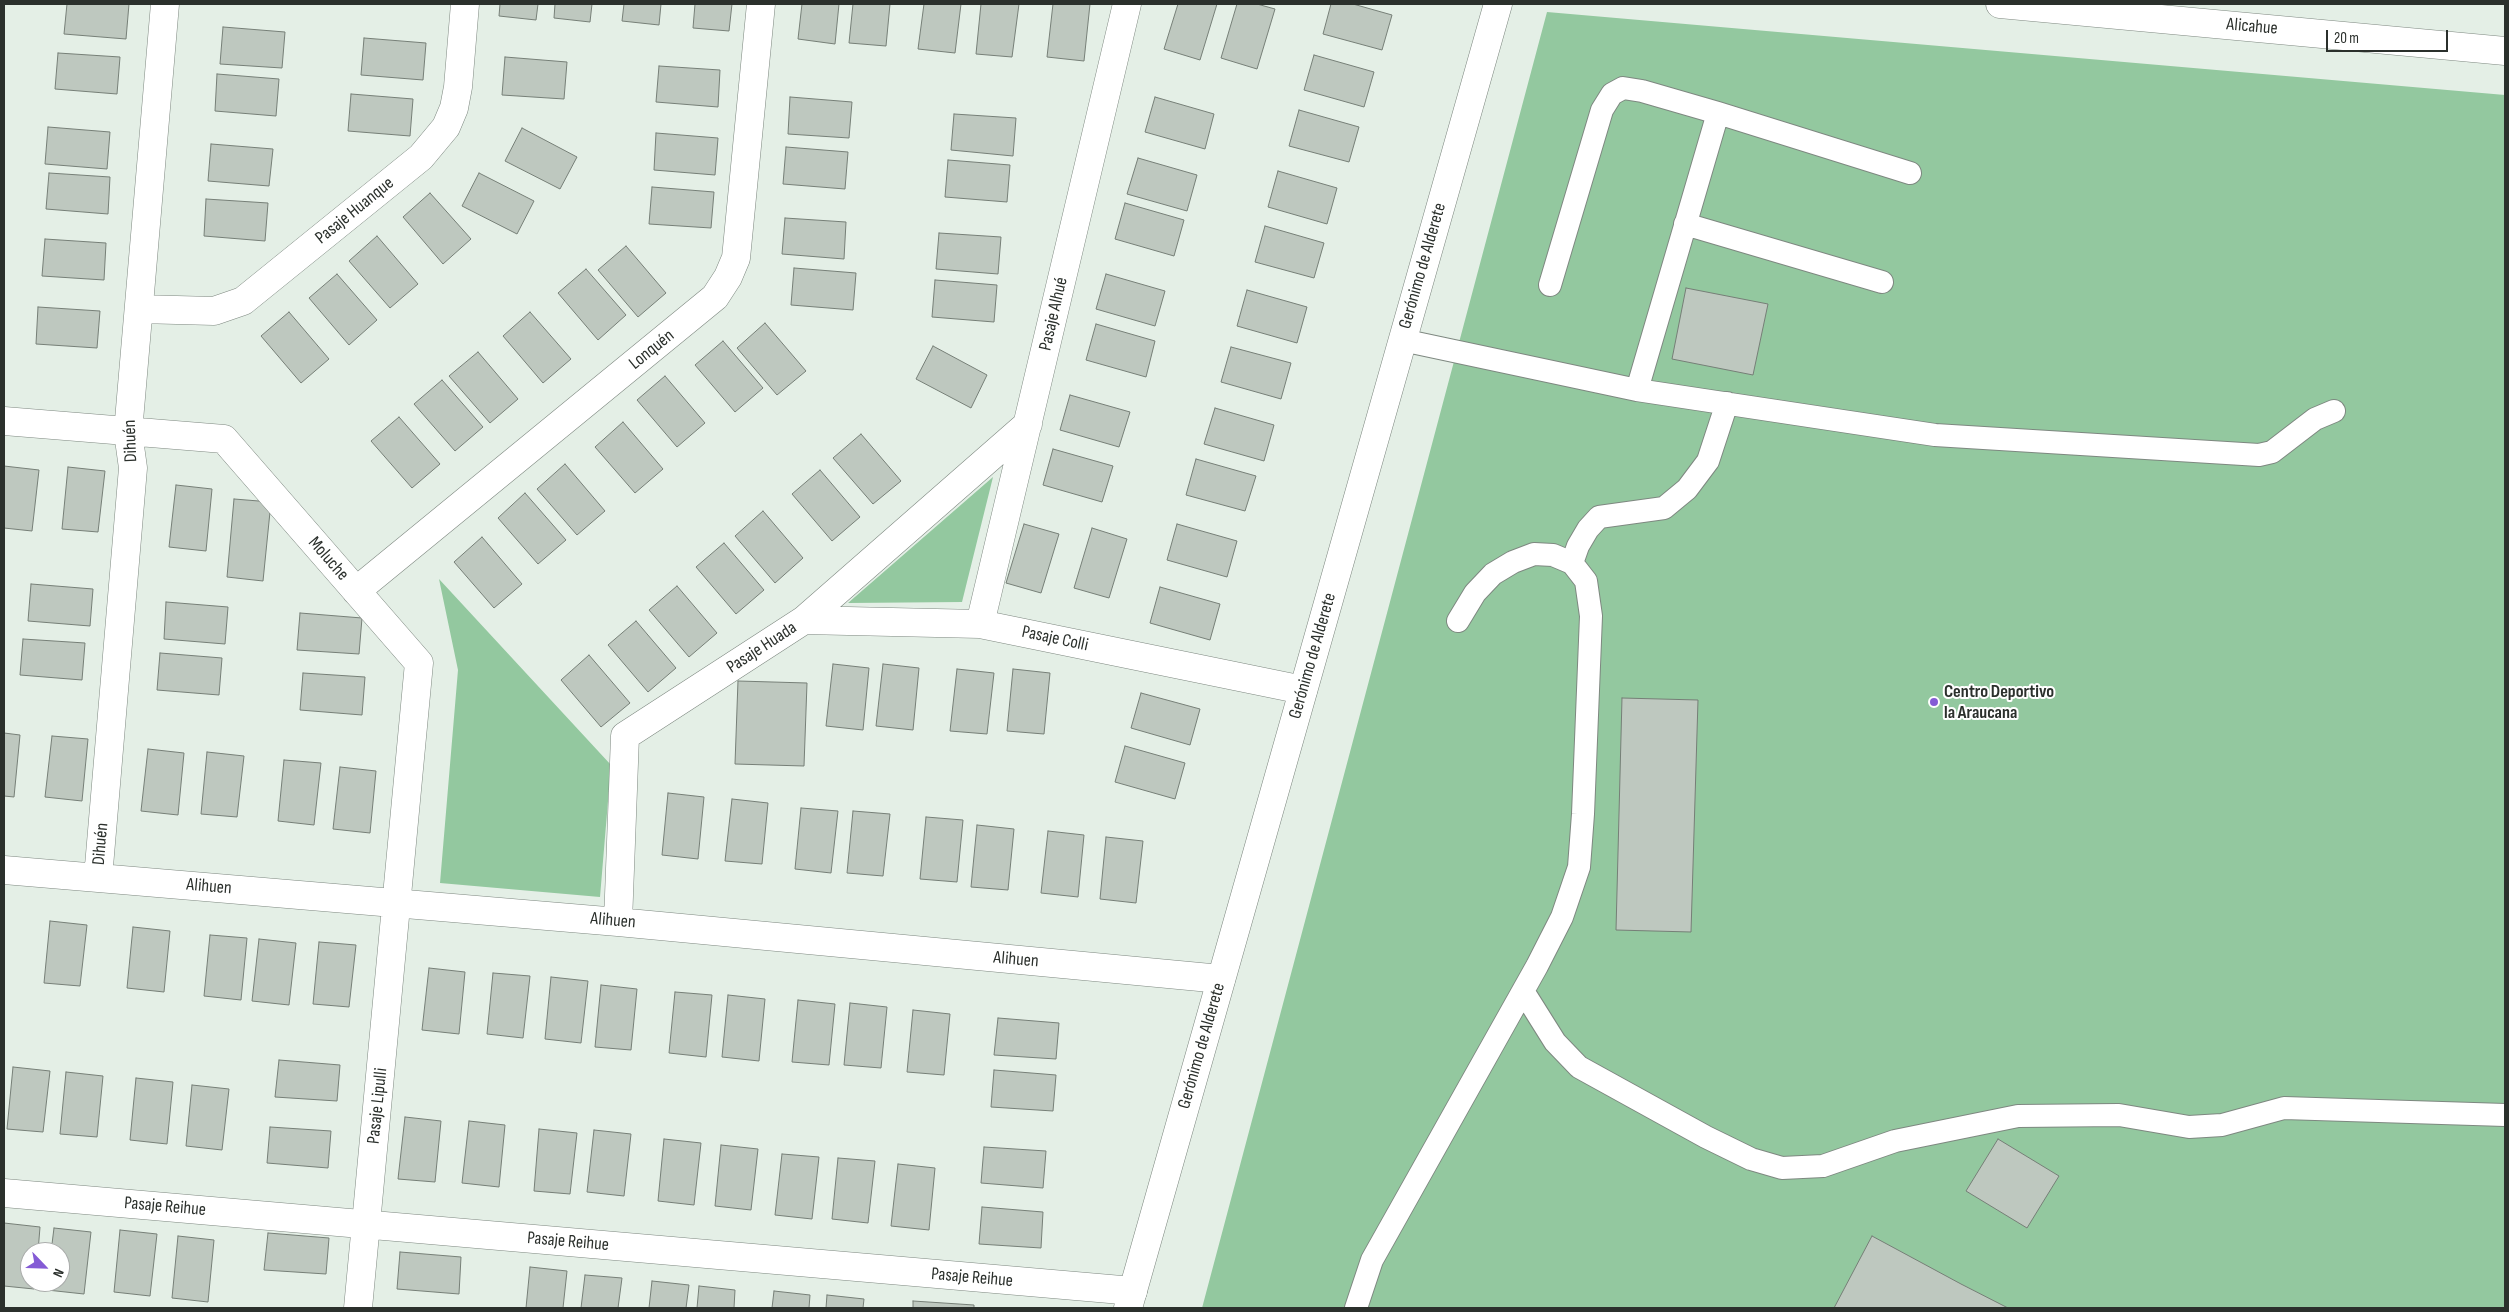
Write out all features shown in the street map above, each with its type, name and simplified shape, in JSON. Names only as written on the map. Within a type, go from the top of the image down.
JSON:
[{"type":"street","name":"Dihuén","points":[[98,878],[133,468],[128,432],[166,4]]},
{"type":"street","name":"Pasaje Huanque","points":[[139,309],[214,311],[243,301],[421,157],[446,127],[454,108],[458,86],[465,4]]},
{"type":"street","name":"Lonquén","points":[[356,591],[715,297],[728,277],[737,252],[761,4]]},
{"type":"street","name":"Pasaje Alhué","points":[[980,624],[1128,4]]},
{"type":"street","name":"Gerónimo de Alderete","points":[[1130,1300],[1498,4]]},
{"type":"street","name":"Alicahue","points":[[2000,4],[2505,51]]},
{"type":"street","name":"Moluche","points":[[4,421],[224,439],[419,663],[397,903]]},
{"type":"street","name":"Pasaje Huada","points":[[618,922],[625,736],[804,620],[1028,424]]},
{"type":"street","name":"Pasaje Colli","points":[[804,620],[980,624],[1303,690]]},
{"type":"street","name":"Alihuen","points":[[4,870],[618,922],[1221,979]]},
{"type":"street","name":"Pasaje Lipulli","points":[[358,1308],[397,903]]},
{"type":"street","name":"Pasaje Reihue","points":[[4,1193],[366,1224],[1130,1300]]},
{"type":"lane","points":[[1550,285],[1602,110],[1612,94],[1623,88],[1642,91],[1718,113],[1910,173]]},
{"type":"lane","points":[[1637,390],[1718,113]]},
{"type":"lane","points":[[1685,224],[1882,282]]},
{"type":"lane","points":[[1402,340],[1637,390],[1935,435],[2259,455],[2272,452],[2315,419],[2334,411]]},
{"type":"lane","points":[[1572,563],[1578,546],[1599,517],[1664,508],[1688,489],[1708,461],[1727,403]]},
{"type":"lane","points":[[1356,1308],[1372,1260],[1523,991],[1562,917],[1579,867],[1591,616],[1586,582],[1572,563],[1553,554],[1534,554],[1513,562],[1493,574],[1475,593],[1458,621]]},
{"type":"lane","points":[[1523,991],[1555,1042],[1566,1056],[1579,1067],[1706,1137],[1751,1159],[1782,1168],[1823,1166],[1895,1141],[2018,1116],[2119,1115],[2189,1127],[2222,1125],[2284,1108],[2505,1115]]},
{"type":"green space","name":"Centro Deportivo la Araucana","points":[[1547,12],[2505,95],[2505,1308],[1202,1308]]},
{"type":"green space","points":[[993,477],[962,602],[848,603]]},
{"type":"green space","points":[[439,579],[611,765],[600,897],[440,883],[458,670]]},
{"type":"building","points":[[67,4],[129,4],[126,39],[64,34]]},
{"type":"building","points":[[500,4],[538,4],[536,20],[499,16]]},
{"type":"building","points":[[555,4],[592,4],[590,22],[554,18]]},
{"type":"building","points":[[624,4],[661,4],[659,25],[622,21]]},
{"type":"building","points":[[695,4],[732,4],[729,31],[693,28]]},
{"type":"building","points":[[802,4],[839,4],[835,44],[798,39]]},
{"type":"building","points":[[853,4],[890,4],[886,46],[849,43]]},
{"type":"building","points":[[924,4],[961,4],[955,53],[918,49]]},
{"type":"building","points":[[981,4],[1019,4],[1012,57],[976,54]]},
{"type":"building","points":[[1053,4],[1090,4],[1084,61],[1047,57]]},
{"type":"building","points":[[1178,4],[1217,4],[1200,60],[1164,49]]},
{"type":"building","points":[[1237,4],[1257,4],[1275,9],[1257,69],[1221,58]]},
{"type":"building","points":[[1331,4],[1353,4],[1392,15],[1382,50],[1323,34]]},
{"type":"building","points":[[223,27],[285,32],[282,68],[220,64]]},
{"type":"building","points":[[364,38],[426,43],[423,80],[361,75]]},
{"type":"building","points":[[58,53],[120,57],[117,94],[55,89]]},
{"type":"building","points":[[1314,55],[1374,72],[1364,107],[1304,90]]},
{"type":"building","points":[[505,57],[567,62],[564,99],[502,95]]},
{"type":"building","points":[[659,66],[720,70],[718,107],[656,102]]},
{"type":"building","points":[[217,74],[279,79],[276,116],[215,111]]},
{"type":"building","points":[[351,94],[413,99],[410,136],[348,131]]},
{"type":"building","points":[[790,97],[852,102],[849,138],[788,134]]},
{"type":"building","points":[[1155,97],[1214,114],[1205,149],[1145,132]]},
{"type":"building","points":[[1299,110],[1359,127],[1349,162],[1289,146]]},
{"type":"building","points":[[954,114],[1016,118],[1013,156],[951,150]]},
{"type":"building","points":[[48,127],[110,132],[107,169],[45,164]]},
{"type":"building","points":[[522,128],[577,157],[560,189],[505,161]]},
{"type":"building","points":[[656,133],[718,138],[715,175],[654,170]]},
{"type":"building","points":[[211,144],[273,149],[269,186],[208,181]]},
{"type":"building","points":[[786,147],[848,152],[845,189],[783,184]]},
{"type":"building","points":[[1138,158],[1197,175],[1187,211],[1127,194]]},
{"type":"building","points":[[948,160],[1010,165],[1007,202],[945,197]]},
{"type":"building","points":[[1278,171],[1337,188],[1327,224],[1268,207]]},
{"type":"building","points":[[49,173],[110,177],[108,214],[46,209]]},
{"type":"building","points":[[479,173],[534,201],[517,234],[462,206]]},
{"type":"building","points":[[652,187],[714,192],[711,228],[649,224]]},
{"type":"building","points":[[430,193],[471,239],[443,264],[403,217]]},
{"type":"building","points":[[206,199],[268,203],[265,241],[204,236]]},
{"type":"building","points":[[1125,203],[1184,220],[1174,256],[1115,239]]},
{"type":"building","points":[[785,218],[846,222],[844,259],[782,254]]},
{"type":"building","points":[[1265,226],[1324,243],[1314,278],[1255,262]]},
{"type":"building","points":[[939,233],[1001,237],[998,274],[936,269]]},
{"type":"building","points":[[377,236],[418,284],[390,308],[349,261]]},
{"type":"building","points":[[45,239],[106,243],[104,280],[42,276]]},
{"type":"building","points":[[626,246],[666,293],[638,317],[598,270]]},
{"type":"building","points":[[794,268],[856,273],[853,310],[791,305]]},
{"type":"building","points":[[586,269],[626,315],[598,340],[558,293]]},
{"type":"building","points":[[337,274],[377,320],[349,345],[309,298]]},
{"type":"building","points":[[1106,274],[1165,291],[1155,326],[1096,309]]},
{"type":"building","points":[[935,280],[997,285],[994,322],[932,317]]},
{"type":"building","points":[[1686,288],[1768,304],[1753,375],[1672,359]]},
{"type":"building","points":[[1247,290],[1307,307],[1297,343],[1237,326]]},
{"type":"building","points":[[38,307],[100,311],[97,348],[36,344]]},
{"type":"building","points":[[289,312],[329,359],[301,383],[261,336]]},
{"type":"building","points":[[530,312],[571,359],[543,383],[503,336]]},
{"type":"building","points":[[765,323],[806,371],[777,395],[737,348]]},
{"type":"building","points":[[1096,324],[1155,341],[1146,377],[1086,360]]},
{"type":"building","points":[[723,341],[763,388],[735,412],[695,365]]},
{"type":"building","points":[[933,346],[987,375],[971,408],[916,379]]},
{"type":"building","points":[[1231,347],[1291,363],[1281,399],[1221,382]]},
{"type":"building","points":[[478,352],[518,399],[490,423],[449,376]]},
{"type":"building","points":[[665,376],[705,423],[677,447],[637,400]]},
{"type":"building","points":[[442,380],[483,427],[455,451],[414,404]]},
{"type":"building","points":[[1070,395],[1130,412],[1119,447],[1060,430]]},
{"type":"building","points":[[1215,408],[1274,425],[1264,461],[1204,444]]},
{"type":"building","points":[[399,417],[440,464],[412,488],[371,441]]},
{"type":"building","points":[[623,422],[663,469],[635,493],[595,447]]},
{"type":"building","points":[[861,434],[901,481],[873,504],[833,458]]},
{"type":"building","points":[[1053,449],[1113,466],[1102,502],[1043,485]]},
{"type":"building","points":[[1196,459],[1256,476],[1245,511],[1186,495]]},
{"type":"building","points":[[565,464],[605,511],[577,535],[537,489]]},
{"type":"building","points":[[4,466],[39,470],[32,531],[4,528]]},
{"type":"building","points":[[68,467],[105,471],[98,532],[62,529]]},
{"type":"building","points":[[820,470],[860,517],[832,541],[792,494]]},
{"type":"building","points":[[176,485],[212,489],[206,551],[169,547]]},
{"type":"building","points":[[525,493],[566,540],[538,564],[498,518]]},
{"type":"building","points":[[234,499],[271,502],[263,581],[227,577]]},
{"type":"building","points":[[763,511],[803,558],[775,583],[735,536]]},
{"type":"building","points":[[1024,524],[1059,534],[1041,593],[1006,583]]},
{"type":"building","points":[[1177,524],[1237,541],[1227,577],[1167,560]]},
{"type":"building","points":[[1092,528],[1127,539],[1109,598],[1074,588]]},
{"type":"building","points":[[482,537],[522,584],[494,608],[454,562]]},
{"type":"building","points":[[724,543],[764,590],[736,614],[696,567]]},
{"type":"building","points":[[31,584],[93,589],[90,626],[28,621]]},
{"type":"building","points":[[677,586],[717,633],[689,657],[649,610]]},
{"type":"building","points":[[1160,587],[1220,604],[1210,640],[1150,623]]},
{"type":"building","points":[[166,602],[228,607],[225,644],[164,639]]},
{"type":"building","points":[[300,613],[362,618],[359,654],[297,650]]},
{"type":"building","points":[[636,621],[676,668],[648,692],[608,645]]},
{"type":"building","points":[[23,639],[85,643],[82,680],[20,675]]},
{"type":"building","points":[[160,653],[222,658],[219,695],[157,690]]},
{"type":"building","points":[[589,655],[630,703],[601,727],[561,680]]},
{"type":"building","points":[[833,664],[869,668],[863,730],[826,726]]},
{"type":"building","points":[[883,664],[919,668],[913,730],[876,726]]},
{"type":"building","points":[[957,669],[994,673],[987,734],[950,731]]},
{"type":"building","points":[[1013,669],[1050,673],[1044,734],[1007,731]]},
{"type":"building","points":[[303,673],[365,677],[362,715],[300,710]]},
{"type":"building","points":[[738,681],[807,683],[804,766],[735,764]]},
{"type":"building","points":[[1141,693],[1200,709],[1190,745],[1131,728]]},
{"type":"building","points":[[1622,698],[1698,700],[1691,932],[1616,930]]},
{"type":"building","points":[[4,733],[20,735],[14,797],[4,796]]},
{"type":"building","points":[[52,736],[88,739],[82,801],[45,797]]},
{"type":"building","points":[[1125,746],[1185,763],[1175,799],[1115,782]]},
{"type":"building","points":[[148,749],[184,753],[178,815],[141,811]]},
{"type":"building","points":[[207,752],[244,756],[237,817],[201,814]]},
{"type":"building","points":[[284,760],[321,763],[314,825],[278,821]]},
{"type":"building","points":[[340,767],[376,771],[370,833],[333,829]]},
{"type":"building","points":[[668,793],[704,797],[698,859],[662,855]]},
{"type":"building","points":[[732,799],[768,803],[762,864],[725,861]]},
{"type":"building","points":[[801,808],[838,811],[831,873],[795,869]]},
{"type":"building","points":[[853,811],[890,814],[883,876],[847,873]]},
{"type":"building","points":[[926,817],[963,820],[957,882],[920,879]]},
{"type":"building","points":[[977,825],[1014,829],[1008,890],[971,887]]},
{"type":"building","points":[[1048,831],[1084,835],[1078,897],[1041,893]]},
{"type":"building","points":[[1106,837],[1143,841],[1136,903],[1100,899]]},
{"type":"building","points":[[50,921],[87,925],[80,986],[44,983]]},
{"type":"building","points":[[133,927],[170,931],[164,992],[127,988]]},
{"type":"building","points":[[210,935],[247,938],[241,1000],[204,996]]},
{"type":"building","points":[[259,939],[296,943],[289,1005],[252,1001]]},
{"type":"building","points":[[319,942],[356,945],[349,1007],[313,1004]]},
{"type":"building","points":[[429,968],[465,972],[459,1034],[422,1030]]},
{"type":"building","points":[[493,973],[530,976],[523,1038],[487,1034]]},
{"type":"building","points":[[551,977],[588,981],[581,1043],[545,1039]]},
{"type":"building","points":[[601,985],[637,989],[631,1050],[595,1047]]},
{"type":"building","points":[[675,992],[712,995],[706,1057],[669,1053]]},
{"type":"building","points":[[728,995],[765,999],[759,1061],[722,1057]]},
{"type":"building","points":[[798,1000],[835,1004],[829,1065],[792,1062]]},
{"type":"building","points":[[850,1003],[887,1007],[881,1068],[844,1065]]},
{"type":"building","points":[[913,1010],[950,1014],[944,1075],[907,1072]]},
{"type":"building","points":[[998,1018],[1059,1023],[1056,1059],[994,1055]]},
{"type":"building","points":[[279,1060],[340,1065],[337,1101],[275,1097]]},
{"type":"building","points":[[13,1067],[50,1071],[43,1132],[7,1129]]},
{"type":"building","points":[[994,1070],[1056,1075],[1053,1111],[991,1107]]},
{"type":"building","points":[[66,1072],[103,1076],[97,1137],[60,1134]]},
{"type":"building","points":[[136,1078],[173,1082],[167,1144],[130,1140]]},
{"type":"building","points":[[192,1085],[229,1089],[222,1150],[186,1146]]},
{"type":"building","points":[[405,1117],[441,1121],[435,1182],[398,1179]]},
{"type":"building","points":[[469,1121],[505,1125],[499,1187],[462,1183]]},
{"type":"building","points":[[270,1127],[331,1131],[328,1168],[267,1163]]},
{"type":"building","points":[[539,1129],[577,1133],[570,1194],[534,1191]]},
{"type":"building","points":[[594,1130],[631,1134],[624,1196],[587,1192]]},
{"type":"building","points":[[664,1139],[701,1143],[694,1205],[658,1201]]},
{"type":"building","points":[[1998,1139],[2059,1176],[2027,1228],[1966,1191]]},
{"type":"building","points":[[721,1145],[758,1149],[751,1210],[715,1206]]},
{"type":"building","points":[[984,1147],[1046,1151],[1043,1188],[981,1183]]},
{"type":"building","points":[[782,1154],[819,1157],[812,1219],[775,1215]]},
{"type":"building","points":[[838,1158],[875,1161],[868,1223],[832,1219]]},
{"type":"building","points":[[898,1164],[935,1168],[929,1230],[891,1226]]},
{"type":"building","points":[[982,1207],[1043,1212],[1041,1248],[979,1244]]},
{"type":"building","points":[[4,1223],[40,1227],[39,1242],[20,1242],[20,1288],[4,1286]]},
{"type":"building","points":[[54,1228],[91,1232],[84,1294],[66,1292],[70,1292],[70,1242],[52,1242]]},
{"type":"building","points":[[120,1230],[157,1234],[150,1296],[114,1292]]},
{"type":"building","points":[[268,1233],[329,1238],[326,1274],[264,1270]]},
{"type":"building","points":[[178,1236],[214,1240],[208,1302],[172,1298]]},
{"type":"building","points":[[1872,1236],[1961,1284],[2008,1308],[1834,1308]]},
{"type":"building","points":[[400,1252],[461,1257],[459,1294],[397,1289]]},
{"type":"building","points":[[530,1267],[567,1271],[563,1308],[526,1308]]},
{"type":"building","points":[[585,1275],[622,1278],[618,1308],[581,1308]]},
{"type":"building","points":[[652,1281],[689,1285],[686,1308],[649,1308]]},
{"type":"building","points":[[699,1286],[735,1290],[734,1308],[697,1308]]},
{"type":"building","points":[[774,1291],[810,1295],[809,1308],[772,1308]]},
{"type":"building","points":[[827,1295],[864,1299],[863,1308],[826,1308]]},
{"type":"building","points":[[913,1301],[974,1305],[974,1308],[913,1308]]},
{"type":"place","name":"Centro Deportivo la Araucana","points":[[1934,702]]}]
